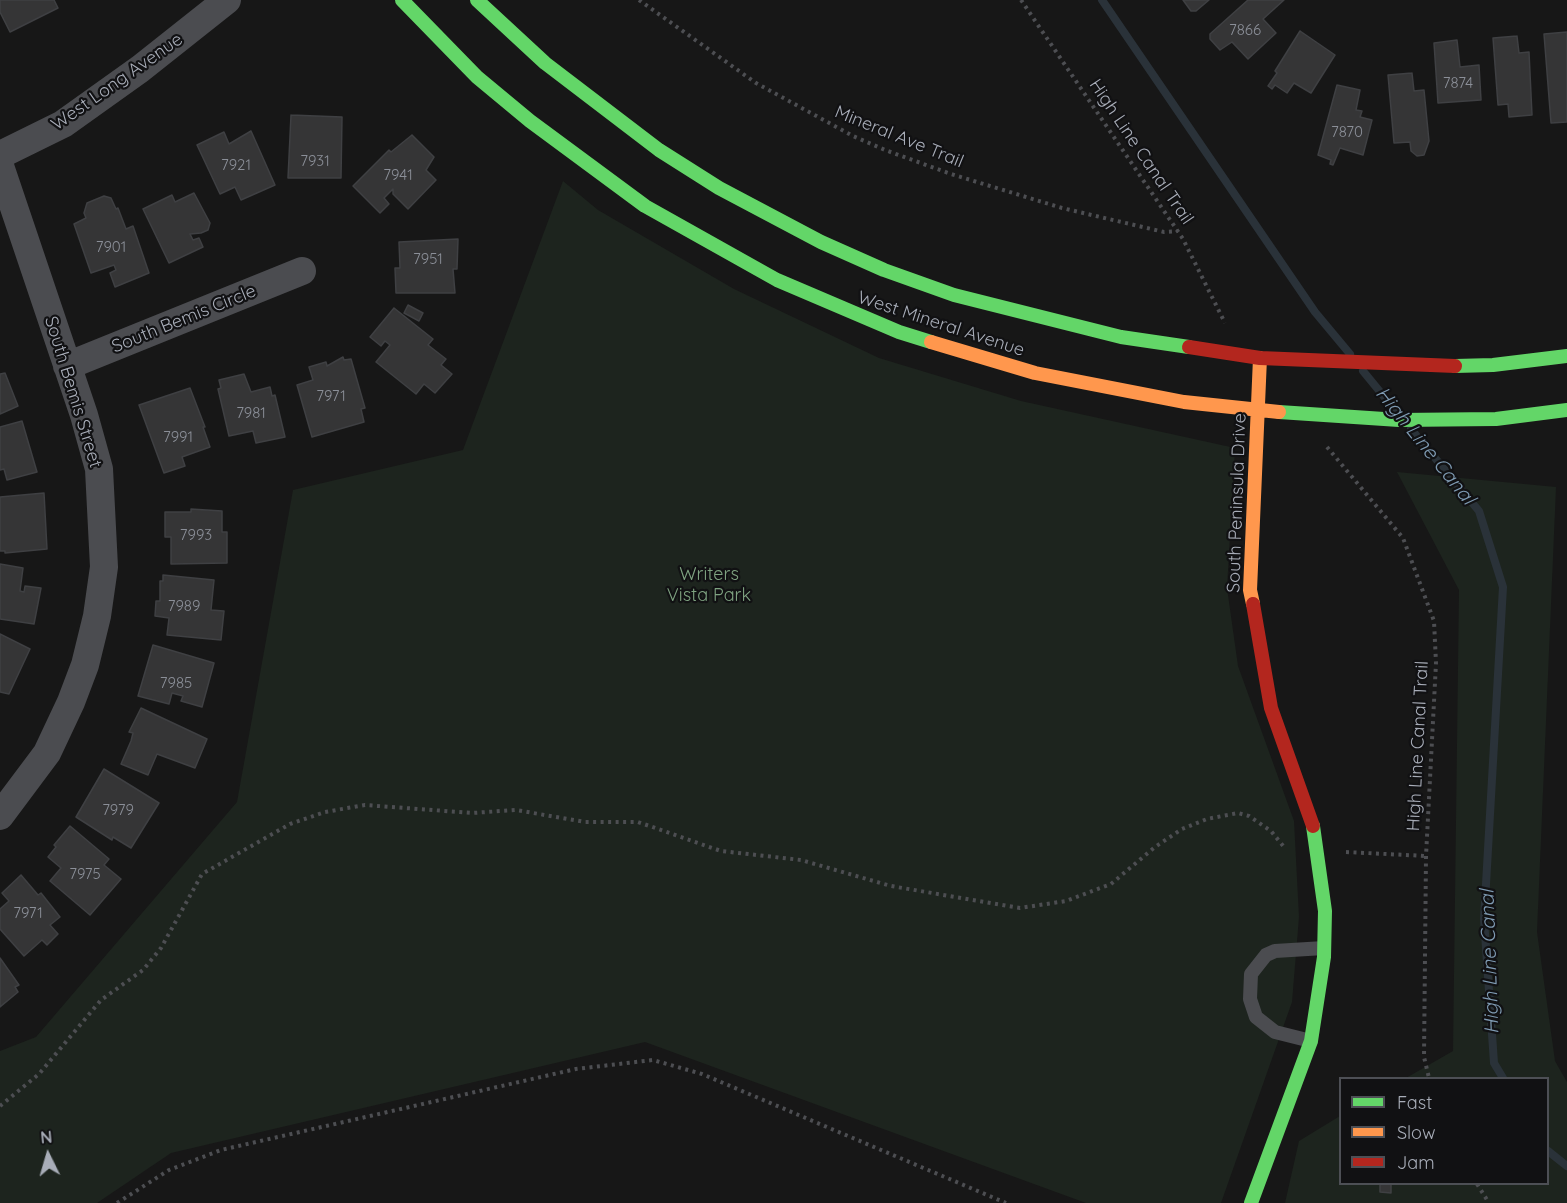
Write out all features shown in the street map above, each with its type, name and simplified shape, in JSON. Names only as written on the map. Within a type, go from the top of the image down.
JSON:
[{"type":"main road","name":"West Mineral Avenue","points":[[402,0],[477,77],[595,171],[645,206],[777,280],[899,332],[1014,368],[1133,394],[1259,411],[1399,420],[1496,419],[1567,410]]},
{"type":"main road","name":"West Mineral Avenue","points":[[477,0],[545,63],[659,150],[719,188],[821,242],[914,280],[1025,315],[1133,339],[1260,358],[1439,367],[1493,365],[1567,356]]},
{"type":"main road","name":"South Peninsula Drive","points":[[1251,1203],[1311,1041],[1319,1003],[1325,911],[1318,855],[1308,805],[1272,708],[1250,590],[1260,358]]},
{"type":"street","name":"West Long Avenue","points":[[0,155],[63,124],[140,69],[227,0]]},
{"type":"street","name":"South Bemis Street","points":[[0,166],[84,415],[99,469],[104,528],[104,567],[100,596],[85,665],[71,702],[46,753],[0,816]]},
{"type":"street","name":"South Bemis Circle","points":[[67,366],[302,271]]},
{"type":"lane","points":[[1311,1041],[1275,1032],[1256,1017],[1250,999],[1251,974],[1266,955],[1275,951],[1324,948]]},
{"type":"path","name":"Mineral Ave Trail","points":[[639,0],[756,83],[885,150],[951,174],[1062,208],[1164,232],[1178,231]]},
{"type":"path","name":"High Line Canal Trail","points":[[1021,0],[1178,231],[1226,326]]},
{"type":"path","name":"High Line Canal Trail","points":[[1327,447],[1403,538],[1434,621],[1436,663],[1426,856],[1424,1057],[1429,1077]]},
{"type":"path","points":[[0,1106],[39,1074],[101,1000],[143,970],[161,948],[202,874],[290,824],[325,812],[365,805],[472,813],[516,810],[585,822],[638,822],[721,851],[801,860],[891,886],[1020,908],[1090,894],[1111,884],[1155,847],[1182,830],[1207,819],[1238,813],[1249,816],[1272,831],[1292,858],[1339,852],[1426,856]]},
{"type":"path","points":[[117,1203],[169,1170],[221,1150],[576,1070],[653,1060],[702,1074],[1006,1203]]},
{"type":"path","points":[[1479,1185],[1489,1203]]},
{"type":"green space","name":"Writers Vista Park","points":[[563,181],[598,210],[734,289],[879,358],[1021,401],[1235,448],[1227,588],[1238,666],[1294,821],[1299,917],[1292,1002],[1221,1203],[1086,1203],[645,1042],[171,1153],[97,1203],[0,1203],[0,1051],[36,1037],[237,802],[293,490],[463,450]]},
{"type":"green space","points":[[1397,472],[1556,487],[1537,932],[1555,1061],[1567,1082],[1567,1203],[1285,1203],[1299,1141],[1339,1117],[1339,1185],[1549,1185],[1549,1077],[1408,1077],[1453,1051],[1459,590]]},
{"type":"building","points":[[0,0],[54,0],[58,8],[10,32],[0,12]]},
{"type":"building","points":[[1183,0],[1209,0],[1196,11],[1191,11]]},
{"type":"building","points":[[1248,0],[1284,0],[1263,19],[1276,33],[1248,59],[1232,42],[1220,50],[1210,39],[1210,34]]},
{"type":"building","points":[[1300,31],[1335,55],[1311,93],[1294,83],[1287,93],[1275,85],[1272,89],[1268,86],[1277,73],[1275,71]]},
{"type":"building","points":[[1567,32],[1567,122],[1551,123],[1544,34]]},
{"type":"building","points":[[1517,36],[1519,53],[1529,52],[1532,115],[1509,117],[1508,104],[1498,105],[1493,38]]},
{"type":"building","points":[[1457,40],[1460,67],[1479,65],[1481,100],[1438,103],[1434,43]]},
{"type":"building","points":[[1412,73],[1414,91],[1424,90],[1429,141],[1424,155],[1417,156],[1411,151],[1410,142],[1394,143],[1388,75]]},
{"type":"building","points":[[1337,85],[1360,90],[1356,110],[1362,111],[1360,117],[1372,120],[1363,155],[1340,148],[1333,165],[1330,164],[1331,160],[1318,155]]},
{"type":"building","points":[[291,115],[342,117],[341,178],[288,178]]},
{"type":"building","points":[[251,131],[275,185],[241,200],[235,187],[220,194],[197,145],[224,132],[229,144]]},
{"type":"building","points":[[412,135],[434,157],[426,170],[436,180],[408,209],[393,194],[393,189],[384,198],[389,204],[380,213],[353,186],[389,150],[391,152]]},
{"type":"building","points":[[194,193],[210,223],[208,230],[190,234],[193,240],[199,238],[203,247],[169,263],[143,209],[172,195],[175,202]]},
{"type":"building","points":[[104,196],[111,198],[116,209],[118,208],[126,229],[133,226],[149,273],[115,287],[110,273],[116,270],[114,265],[91,273],[74,224],[86,218],[84,213],[87,203]]},
{"type":"building","points":[[458,239],[457,269],[453,269],[455,293],[396,293],[395,268],[400,268],[399,242]]},
{"type":"building","points":[[408,305],[423,313],[419,321],[404,313]]},
{"type":"building","points":[[394,308],[433,339],[428,345],[446,359],[441,365],[452,374],[435,393],[424,384],[416,394],[376,362],[390,345],[385,341],[381,346],[370,337]]},
{"type":"building","points":[[343,357],[344,360],[351,359],[365,408],[361,409],[364,422],[312,437],[297,385],[313,380],[309,367],[326,362],[327,366]]},
{"type":"building","points":[[5,373],[18,406],[0,414],[0,374]]},
{"type":"building","points":[[244,374],[251,392],[270,387],[272,396],[275,395],[285,437],[256,443],[253,431],[229,436],[218,389],[221,388],[219,380]]},
{"type":"building","points":[[190,388],[210,447],[182,457],[185,466],[164,473],[139,405]]},
{"type":"building","points":[[22,421],[37,472],[7,480],[4,469],[0,470],[0,427]]},
{"type":"building","points":[[44,493],[47,549],[5,553],[5,551],[0,551],[0,497]]},
{"type":"building","points":[[191,509],[222,511],[222,532],[227,532],[227,563],[171,564],[171,537],[165,537],[165,512],[191,512]]},
{"type":"building","points":[[0,564],[23,568],[20,591],[24,592],[25,586],[41,588],[34,624],[0,619]]},
{"type":"building","points":[[163,575],[214,580],[211,610],[224,611],[221,640],[167,635],[169,618],[155,616],[156,601],[160,601],[160,581],[163,581]]},
{"type":"building","points":[[0,634],[30,649],[9,694],[0,692]]},
{"type":"building","points":[[153,645],[214,663],[202,707],[181,701],[183,696],[172,693],[169,704],[138,696]]},
{"type":"building","points":[[141,708],[207,739],[195,768],[157,754],[148,775],[121,764],[133,733],[129,732]]},
{"type":"building","points":[[104,769],[159,803],[131,848],[113,837],[112,840],[76,817]]},
{"type":"building","points":[[70,826],[109,859],[104,865],[121,879],[90,915],[50,881],[61,868],[48,857],[56,847],[54,845]]},
{"type":"building","points":[[21,875],[38,895],[41,893],[60,917],[50,925],[58,934],[47,945],[42,940],[24,956],[0,929],[0,909],[9,901],[2,893]]},
{"type":"building","points":[[0,958],[19,985],[15,987],[18,992],[0,1007]]},
{"type":"building","points":[[1380,1185],[1391,1185],[1391,1193],[1380,1192]]},
{"type":"waterway","name":"High Line Canal","points":[[1102,0],[1315,312],[1350,354]]},
{"type":"waterway","name":"High Line Canal","points":[[1363,371],[1395,410]]},
{"type":"waterway","name":"High Line Canal","points":[[1411,429],[1479,511],[1503,587],[1484,919],[1494,1063],[1502,1077]]},
{"type":"waterway","name":"High Line Canal","points":[[1549,1152],[1567,1166]]},
{"type":"traffic: fast","points":[[402,0],[477,77],[530,121],[645,206],[777,280],[899,332],[931,342]]},
{"type":"traffic: fast","points":[[477,0],[545,63],[659,150],[719,188],[821,242],[884,270],[954,295],[1121,337],[1189,347]]},
{"type":"traffic: fast","points":[[1455,366],[1493,365],[1567,356]]},
{"type":"traffic: fast","points":[[1279,412],[1399,420],[1496,419],[1567,410]]},
{"type":"traffic: fast","points":[[1251,1203],[1311,1041],[1324,957],[1325,911],[1313,826]]},
{"type":"traffic: slow","points":[[931,342],[1035,373],[1184,402],[1279,412]]},
{"type":"traffic: slow","points":[[1253,604],[1250,590],[1260,358]]},
{"type":"traffic: jam","points":[[1189,347],[1260,358],[1455,366]]},
{"type":"traffic: jam","points":[[1253,604],[1271,708],[1313,826]]}]
